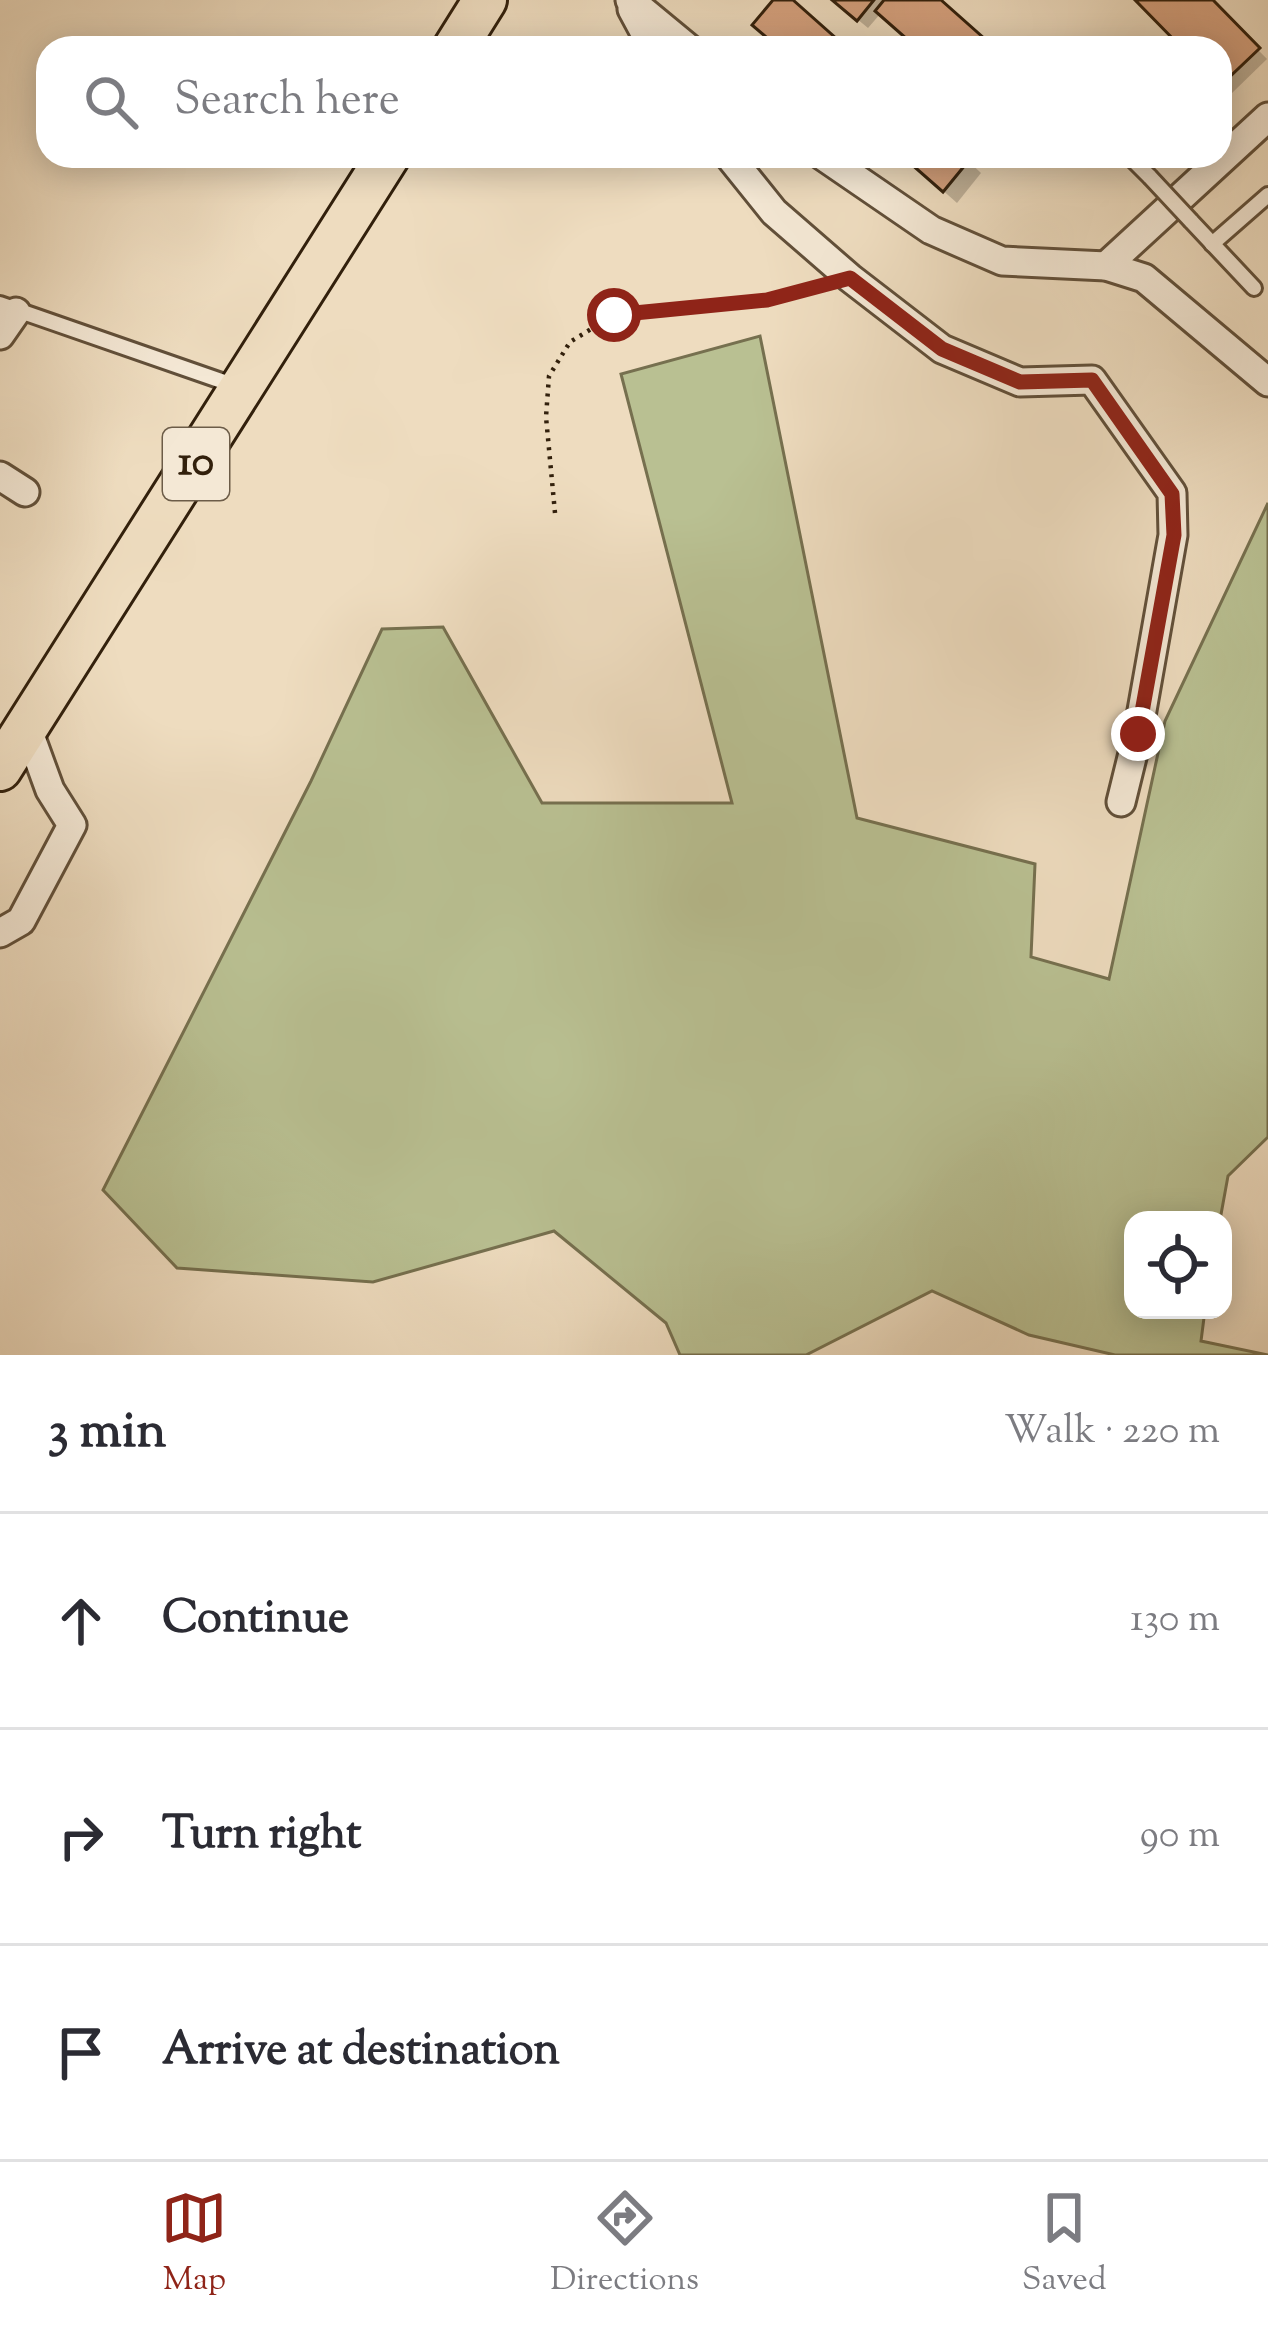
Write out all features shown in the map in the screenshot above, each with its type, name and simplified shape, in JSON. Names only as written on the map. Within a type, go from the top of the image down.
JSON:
[{"type":"main road","points":[[462,36],[485,0]]},
{"type":"main road","name":"10","points":[[0,770],[381,168]]},
{"type":"street","points":[[628,0],[647,36]]},
{"type":"street","points":[[628,0],[673,36]]},
{"type":"street","points":[[1232,150],[1268,117]]},
{"type":"street","points":[[739,168],[774,212],[942,349],[1020,382],[1092,380],[1172,494],[1174,535],[1121,802]]},
{"type":"street","points":[[841,168],[931,230],[1002,261],[1106,266],[1144,278],[1268,382]]},
{"type":"street","points":[[1106,266],[1213,168]]},
{"type":"street","points":[[0,476],[25,492]]},
{"type":"street","points":[[0,933],[21,921],[72,825],[50,790],[27,727]]},
{"type":"lane","points":[[1142,168],[1254,288]]},
{"type":"lane","points":[[1212,244],[1268,195]]},
{"type":"lane","points":[[5,317],[244,388]]},
{"type":"path","points":[[555,513],[545,417],[549,376],[570,342],[614,315],[767,300],[850,278]]},
{"type":"green space","points":[[760,336],[857,818],[1035,864],[1031,957],[1109,979],[1165,721],[1268,503],[1268,1137],[1228,1176],[1222,1211],[1124,1211],[1124,1319],[1204,1319],[1201,1341],[1268,1355],[1115,1355],[1029,1335],[932,1291],[806,1355],[680,1355],[666,1323],[554,1231],[373,1282],[177,1268],[103,1190],[311,781],[382,629],[443,627],[542,803],[732,803],[621,374]]},
{"type":"building","points":[[773,0],[793,0],[834,36],[765,36],[752,25]]},
{"type":"building","points":[[832,0],[874,0],[857,21]]},
{"type":"building","points":[[884,0],[941,0],[982,36],[903,36],[875,11]]},
{"type":"building","points":[[1135,0],[1213,0],[1260,48],[1232,75],[1232,36],[1170,36]]},
{"type":"building","points":[[916,168],[963,168],[943,192]]},
{"type":"route","points":[[614,315],[767,300],[850,278],[942,349],[1020,382],[1092,380],[1172,494],[1174,535],[1138,734]]}]
